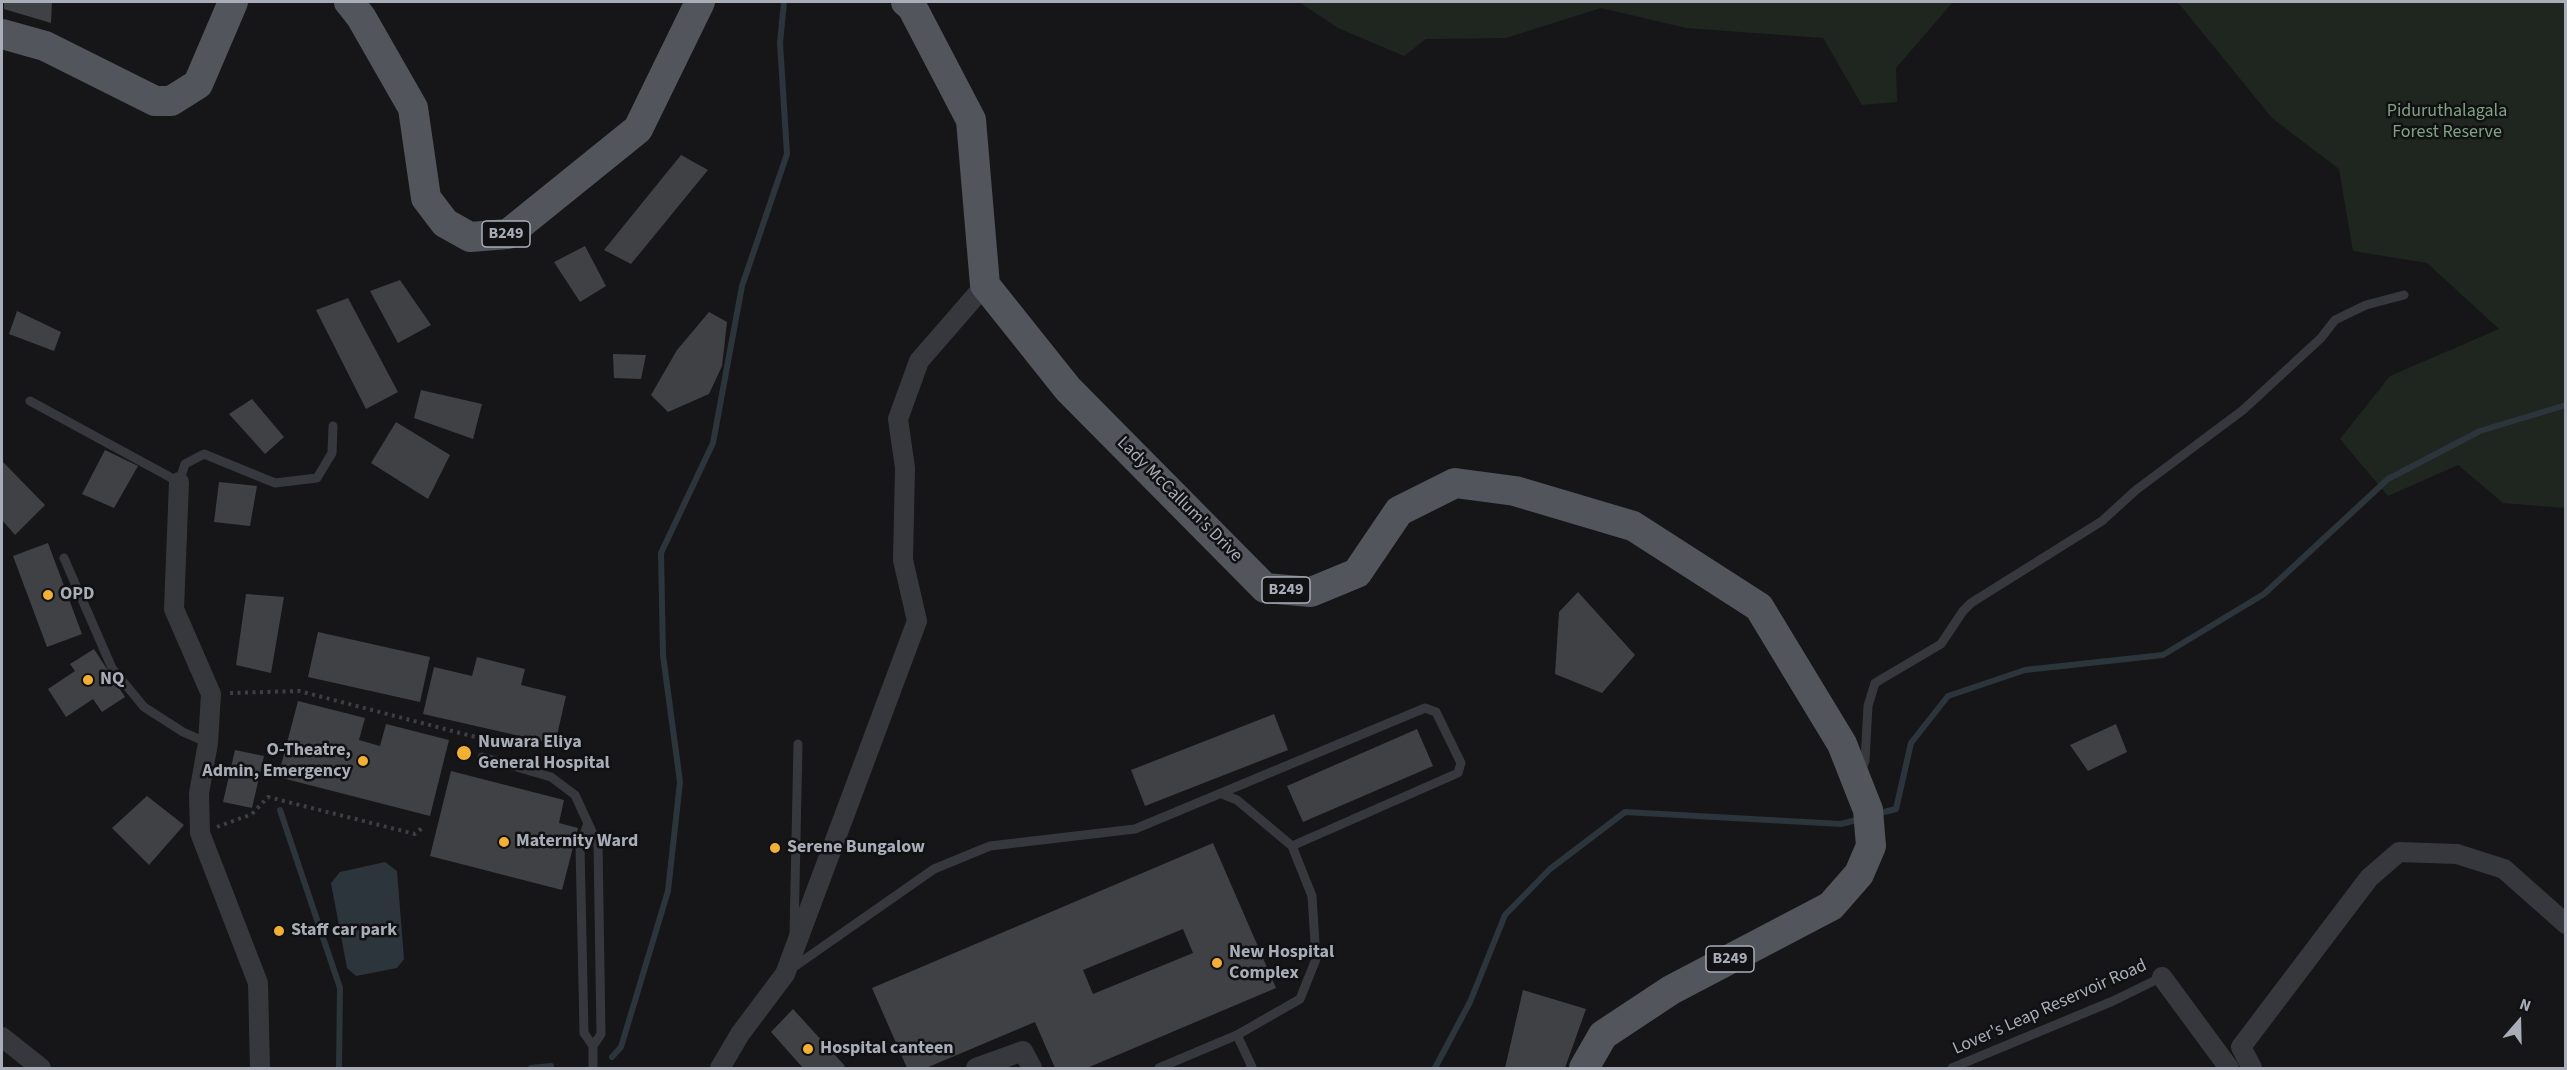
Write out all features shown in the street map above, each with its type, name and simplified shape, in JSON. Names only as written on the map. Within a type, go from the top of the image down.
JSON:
[{"type":"main road","points":[[2,34],[45,46],[154,100],[171,101],[198,84],[233,2]]},
{"type":"main road","name":"B249","points":[[350,2],[413,108],[426,198],[445,224],[470,237],[508,234],[638,129],[700,2]]},
{"type":"main road","points":[[906,2],[912,7],[971,120],[985,285]]},
{"type":"main road","name":"Lady McCallum's Drive","points":[[985,285],[1068,389],[1265,588],[1311,592],[1357,573],[1399,511],[1455,483],[1515,491],[1633,526],[1759,607],[1842,744],[1854,770]]},
{"type":"main road","name":"B249","points":[[1584,1068],[1604,1035],[1671,990],[1831,906],[1859,874],[1871,846],[1868,810],[1854,770]]},
{"type":"street","points":[[720,1068],[740,1034],[785,974],[917,621],[903,560],[905,468],[898,419],[919,361],[985,285]]},
{"type":"street","points":[[179,482],[174,609],[211,694],[208,743],[199,793],[200,833],[258,984],[260,1068]]},
{"type":"street","points":[[2253,1068],[2241,1047],[2369,878],[2399,852],[2457,854],[2504,869],[2565,924]]},
{"type":"street","points":[[2162,977],[2229,1068]]},
{"type":"street","points":[[2,1037],[41,1068]]},
{"type":"street","points":[[976,1068],[1023,1051],[1032,1068]]},
{"type":"lane","points":[[1854,770],[1863,766],[1865,761],[1868,706],[1875,683],[1941,644],[1971,603],[2102,522],[2136,490],[2243,410],[2321,338],[2335,321],[2366,305],[2404,295]]},
{"type":"lane","points":[[30,402],[179,482],[185,464],[204,454],[275,483],[316,478],[332,453],[333,426]]},
{"type":"lane","points":[[64,558],[112,668],[144,707],[183,732],[208,743]]},
{"type":"lane","points":[[785,974],[934,868],[990,846],[1135,829],[1425,708],[1436,711],[1461,763],[1458,773],[1292,846]]},
{"type":"lane","points":[[794,949],[798,744]]},
{"type":"lane","points":[[482,757],[551,777],[575,795],[597,845],[601,1034],[593,1046],[593,1068]]},
{"type":"lane","points":[[1158,1068],[1237,1035],[1300,999],[1316,959],[1312,896],[1292,846],[1237,800],[1221,794]]},
{"type":"lane","points":[[588,823],[580,846],[584,1033],[593,1046]]},
{"type":"lane","name":"Lover's Leap Reservoir Road","points":[[1952,1068],[2113,1001],[2162,977]]},
{"type":"lane","points":[[1237,1035],[1252,1067],[1250,1068]]},
{"type":"path","points":[[211,694],[299,691],[487,740],[482,757]]},
{"type":"path","points":[[200,833],[252,814],[268,797],[415,834],[422,828]]},
{"type":"green space","points":[[1299,2],[1953,2],[1896,68],[1897,102],[1862,105],[1823,38],[1686,28],[1601,8],[1506,38],[1426,39],[1404,56],[1338,28]]},
{"type":"green space","name":"Piduruthalagala Forest Reserve","points":[[2174,2],[2565,2],[2565,508],[2503,503],[2458,465],[2388,496],[2340,439],[2390,376],[2499,329],[2427,263],[2353,251],[2339,169],[2272,118],[2180,5]]},
{"type":"shaded area","points":[[385,862],[397,871],[404,959],[397,968],[356,976],[347,968],[331,883],[340,872]]},
{"type":"building","points":[[4,2],[52,2],[51,23],[4,9]]},
{"type":"building","points":[[681,155],[708,170],[631,264],[604,250]]},
{"type":"building","points":[[585,246],[606,286],[580,302],[554,262]]},
{"type":"building","points":[[400,280],[431,325],[398,343],[370,291]]},
{"type":"building","points":[[348,298],[398,392],[366,409],[316,310]]},
{"type":"building","points":[[17,311],[61,332],[54,351],[9,334]]},
{"type":"building","points":[[709,312],[727,322],[722,366],[709,394],[668,412],[651,395],[677,350]]},
{"type":"building","points":[[613,354],[646,355],[641,379],[614,378]]},
{"type":"building","points":[[421,390],[482,404],[473,439],[414,418]]},
{"type":"building","points":[[252,399],[284,437],[265,454],[229,414]]},
{"type":"building","points":[[396,422],[450,455],[428,499],[371,463]]},
{"type":"building","points":[[105,450],[138,466],[114,508],[82,494]]},
{"type":"building","points":[[2,461],[45,505],[15,535],[2,520]]},
{"type":"building","points":[[219,482],[257,486],[250,526],[214,522]]},
{"type":"building","name":"OPD","points":[[48,543],[82,634],[47,647],[13,556]]},
{"type":"building","points":[[1578,592],[1635,655],[1602,693],[1555,674],[1559,612]]},
{"type":"building","points":[[246,594],[284,597],[271,673],[236,665]]},
{"type":"building","points":[[318,632],[430,657],[420,702],[308,677]]},
{"type":"building","name":"NQ","points":[[94,649],[125,697],[102,712],[93,699],[66,717],[48,689],[75,671],[70,664]]},
{"type":"building","points":[[477,657],[525,669],[521,685],[566,696],[555,744],[423,714],[434,667],[472,676]]},
{"type":"building","name":"O-Theatre, Admin, Emergency","points":[[298,701],[365,718],[359,740],[380,746],[386,724],[449,740],[430,816],[278,777]]},
{"type":"building","points":[[1274,714],[1288,750],[1145,806],[1131,770]]},
{"type":"building","points":[[2116,724],[2127,752],[2088,771],[2070,745]]},
{"type":"building","points":[[1417,729],[1433,766],[1303,822],[1287,786]]},
{"type":"building","points":[[235,750],[264,756],[252,808],[223,802]]},
{"type":"building","name":"Maternity Ward","points":[[451,771],[564,800],[559,823],[578,828],[562,890],[430,856]]},
{"type":"building","points":[[147,796],[184,825],[149,865],[112,828]]},
{"type":"building","name":"New Hospital Complex","points":[[1213,843],[1276,988],[1087,1068],[1055,1068],[1035,1022],[926,1068],[907,1068],[872,988]],"holes":[[[1183,929],[1193,953],[1093,994],[1083,970]]]},
{"type":"building","points":[[1523,990],[1586,1009],[1565,1068],[1505,1068]]},
{"type":"building","name":"Hospital canteen","points":[[793,1009],[845,1066],[842,1068],[803,1068],[771,1032]]},
{"type":"waterway","points":[[612,1057],[621,1047],[668,891],[680,782],[663,655],[661,553],[713,443],[742,286],[787,154],[780,43],[784,2]]},
{"type":"waterway","points":[[1876,814],[1896,809],[1911,743],[1948,696],[2025,670],[2163,655],[2264,594],[2388,479],[2480,431],[2566,405]]},
{"type":"waterway","points":[[280,810],[340,988],[339,1068]]},
{"type":"waterway","points":[[1435,1068],[1470,1002],[1505,915],[1550,869],[1625,812],[1841,824],[1860,819]]},
{"type":"waterway","points":[[531,1068],[551,1066]]},
{"type":"place","name":"OPD","points":[[48,595]]},
{"type":"place","name":"NQ","points":[[88,680]]},
{"type":"place","name":"Nuwara Eliya General Hospital","points":[[464,753]]},
{"type":"place","name":"O-Theatre, Admin, Emergency","points":[[363,761]]},
{"type":"place","name":"Maternity Ward","points":[[504,842]]},
{"type":"place","name":"Serene Bungalow","points":[[775,848]]},
{"type":"place","name":"Staff car park","points":[[279,931]]},
{"type":"place","name":"New Hospital Complex","points":[[1217,963]]},
{"type":"place","name":"Hospital canteen","points":[[808,1049]]}]
